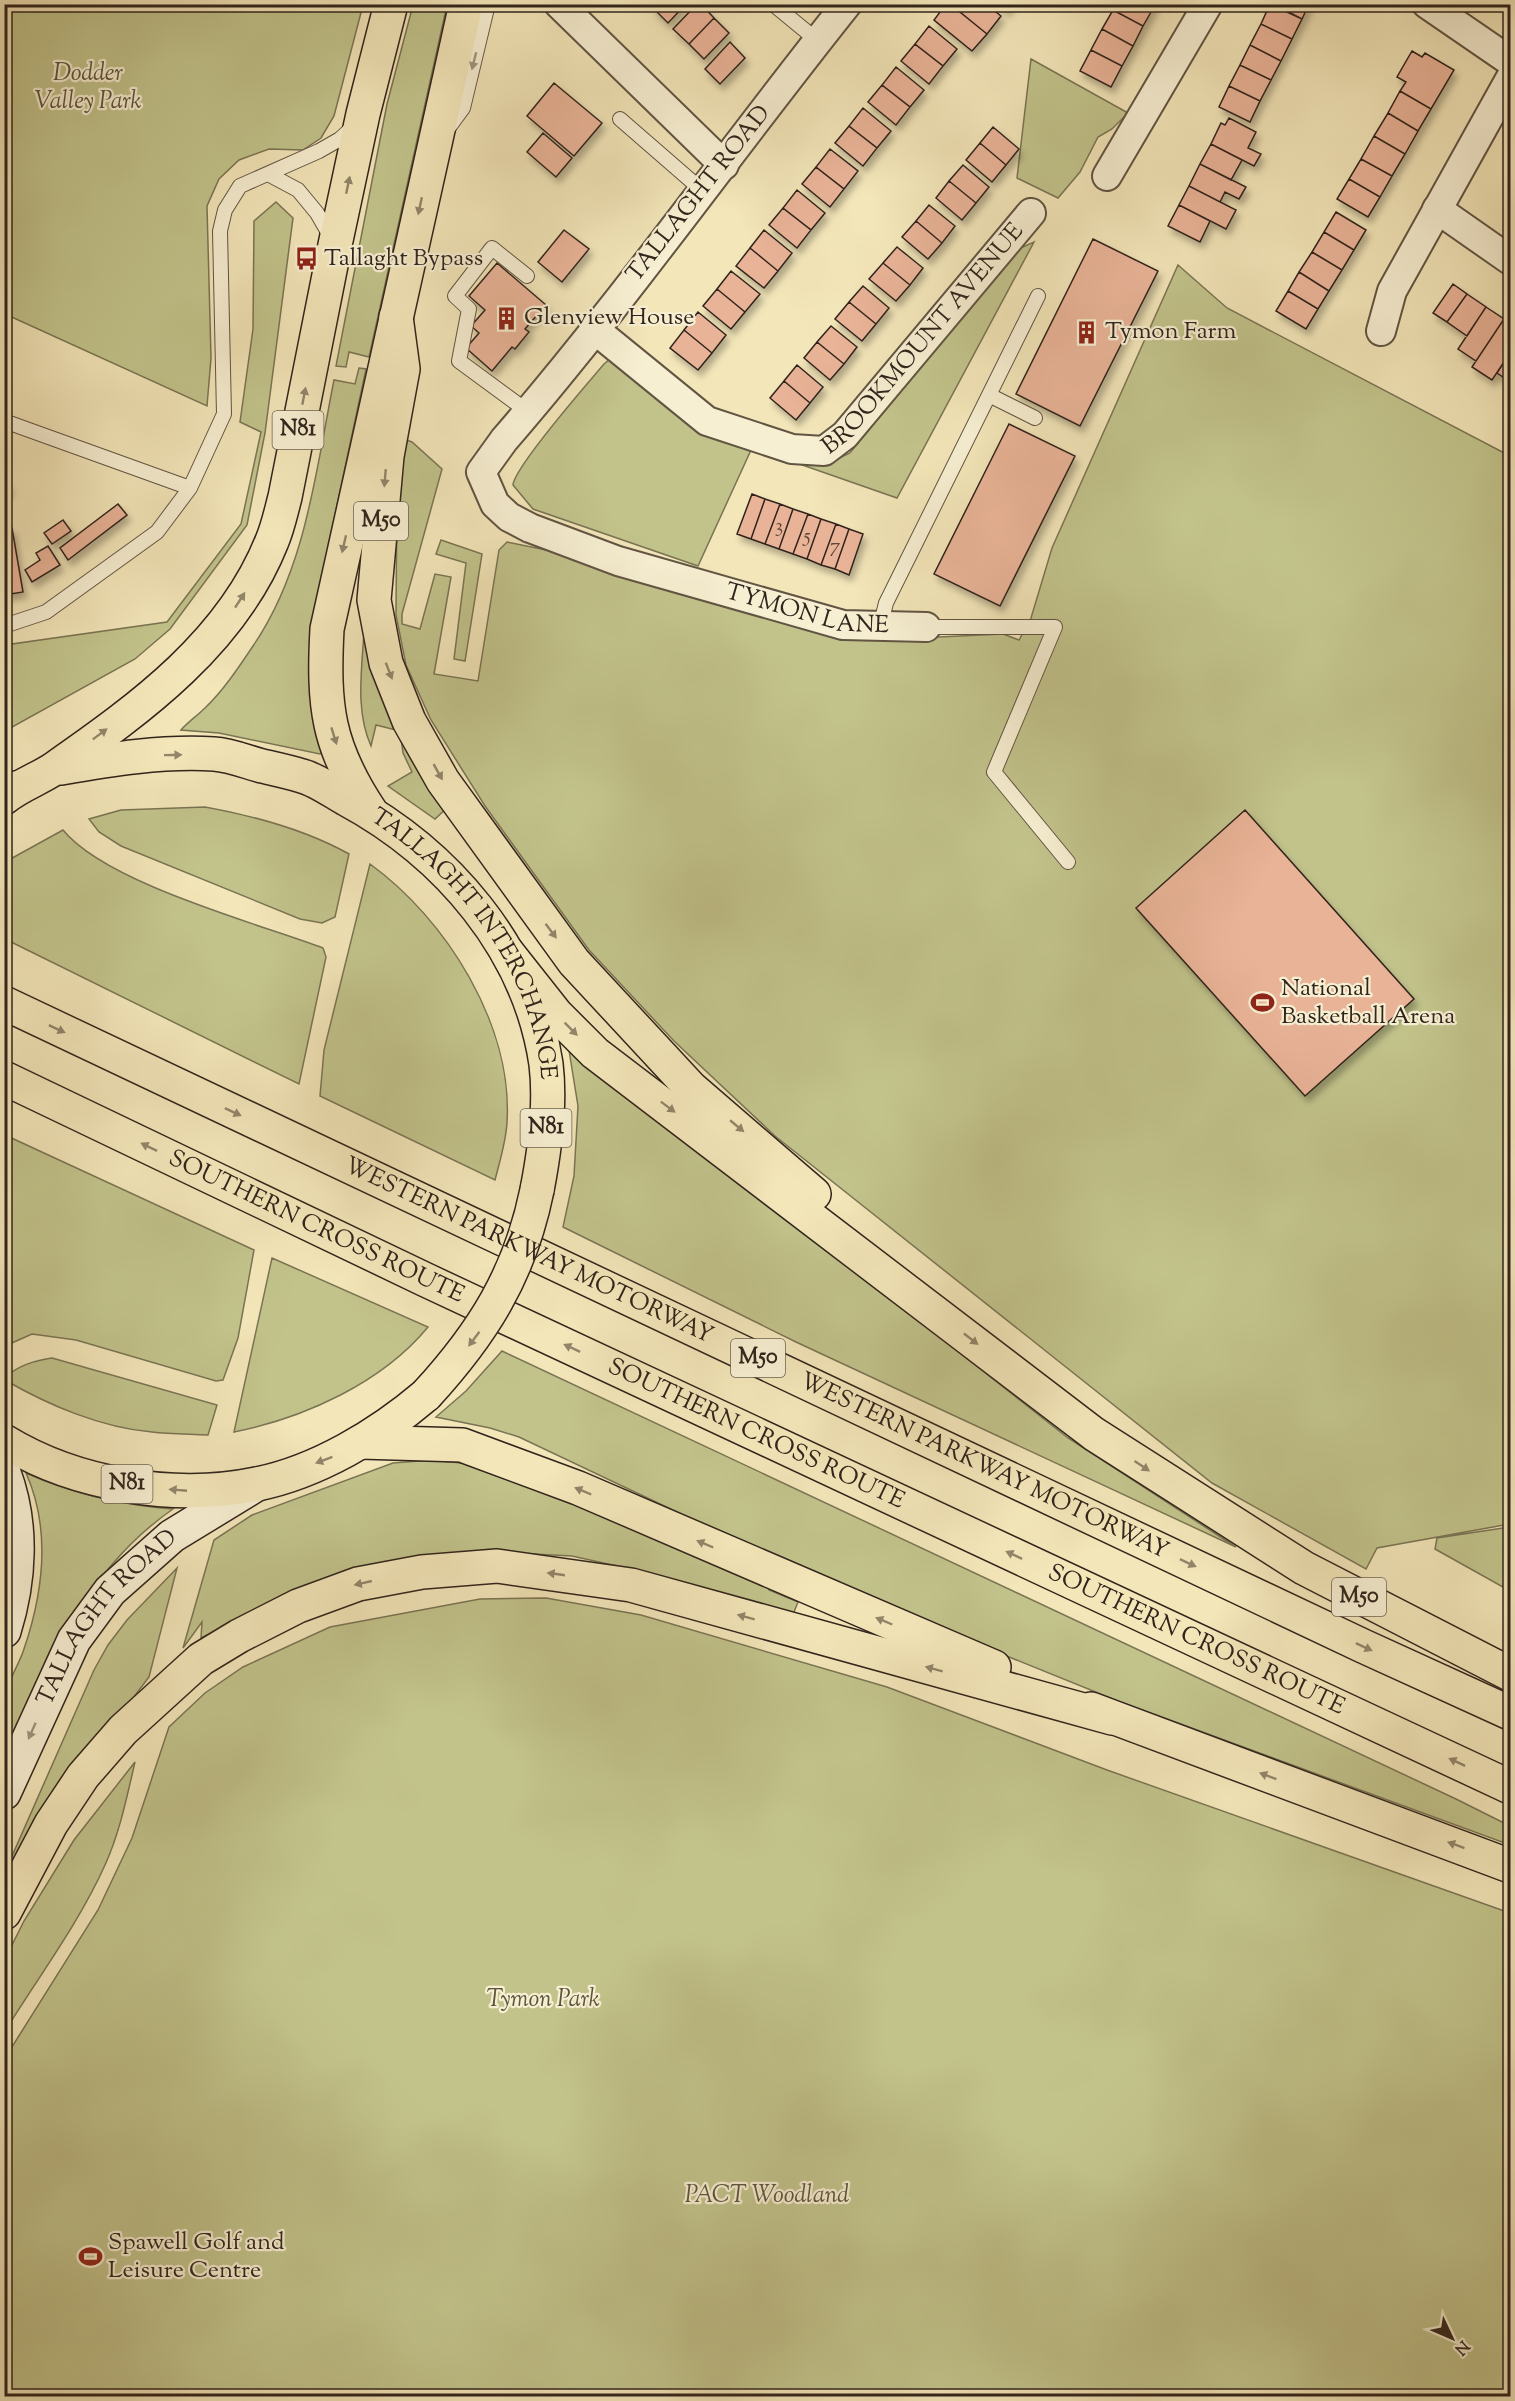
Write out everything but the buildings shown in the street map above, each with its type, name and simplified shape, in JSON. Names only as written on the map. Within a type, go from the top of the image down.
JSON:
[{"type":"main road","name":"N81","points":[[9,792],[53,770],[178,674],[212,638],[252,581],[272,541],[285,497],[363,114],[392,4]]},
{"type":"main road","name":"N81","points":[[371,812],[357,791],[334,740],[326,708],[327,640],[338,570],[466,4]]},
{"type":"main road","name":"M50","points":[[396,317],[403,369],[387,456],[374,600],[386,663],[409,721],[443,781],[500,862],[574,962],[615,1009],[691,1088],[837,1214],[925,1304]]},
{"type":"main road","name":"TALLAGHT INTERCHANGE","points":[[4,1441],[23,1453],[78,1474],[136,1486],[190,1491],[257,1484],[331,1457],[362,1442],[396,1420],[426,1395],[459,1359],[480,1331],[520,1253],[537,1190],[545,1148],[546,1066],[529,999],[507,952],[482,915],[448,873],[407,837],[371,812],[304,776],[215,754],[130,755],[53,770]]},
{"type":"main road","name":"M50","points":[[507,952],[556,1014],[595,1053],[1094,1434],[1304,1568],[1510,1674]]},
{"type":"main road","name":"WESTERN PARKWAY MOTORWAY","points":[[4,1003],[1363,1646],[1510,1713]]},
{"type":"main road","name":"SOUTHERN CROSS ROUTE","points":[[4,1078],[426,1280],[1510,1787]]},
{"type":"main road","points":[[362,1442],[462,1445],[578,1488],[1112,1718],[1510,1866]]},
{"type":"main road","points":[[4,1473],[13,1499],[17,1572],[13,1601],[4,1631]]},
{"type":"main road","name":"TALLAGHT ROAD","points":[[4,1793],[74,1640],[111,1591],[172,1536],[257,1484]]},
{"type":"main road","name":"M50","points":[[1212,1511],[1313,1555],[1510,1652]]},
{"type":"main road","points":[[4,1913],[51,1824],[83,1776],[123,1730],[201,1659],[239,1636],[298,1606],[358,1584],[422,1572],[497,1566],[631,1585],[1112,1718]]},
{"type":"street","points":[[559,4],[724,165]]},
{"type":"street","name":"TALLAGHT ROAD","points":[[690,583],[607,557],[530,528],[508,516],[495,504],[481,472],[527,411],[704,192],[847,4]]},
{"type":"street","points":[[1107,176],[1208,4]]},
{"type":"street","points":[[1427,4],[1510,61]]},
{"type":"street","points":[[1381,331],[1392,291],[1510,79]]},
{"type":"street","points":[[1437,209],[1510,260]]},
{"type":"street","name":"BROOKMOUNT AVENUE","points":[[594,329],[707,421],[792,448],[824,451],[845,435],[1031,213]]},
{"type":"street","name":"TYMON LANE","points":[[690,583],[843,625],[926,627]]},
{"type":"lane","name":"N81","points":[[432,149],[463,108],[488,4]]},
{"type":"lane","points":[[772,4],[818,41]]},
{"type":"lane","points":[[4,626],[46,612],[70,597],[157,532],[190,488],[224,414],[220,231],[225,210],[240,186],[340,139],[363,114]]},
{"type":"lane","points":[[620,119],[704,192]]},
{"type":"lane","points":[[268,174],[298,190],[317,213],[335,245]]},
{"type":"lane","points":[[527,276],[492,248],[455,296],[470,309],[459,361],[527,411]]},
{"type":"lane","points":[[879,627],[886,603],[1038,296]]},
{"type":"lane","points":[[989,395],[1035,418]]},
{"type":"lane","points":[[4,422],[190,488]]},
{"type":"lane","points":[[926,627],[1054,627],[994,772],[1068,862]]},
{"type":"green space","name":"Dodder Valley Park","points":[[4,5],[363,5],[334,116],[321,138],[303,150],[269,149],[239,160],[219,179],[207,206],[211,358],[207,406],[5,314]]},
{"type":"green space","points":[[413,5],[447,5],[369,357],[349,352],[346,367],[336,366],[387,104]]},
{"type":"green space","points":[[1031,59],[1128,113],[1112,129],[1098,137],[1080,172],[1058,198],[1017,178]]},
{"type":"green space","points":[[276,202],[293,218],[265,433],[247,525],[170,629],[135,659],[5,731],[5,645],[167,622],[241,524],[261,432],[240,422],[253,329],[254,221]]},
{"type":"green space","points":[[1034,242],[897,498],[768,453],[825,465],[850,453],[1016,250]]},
{"type":"green space","points":[[1178,265],[1227,308],[1510,456],[1510,1528],[1504,1525],[1377,1548],[1366,1569],[1212,1483],[775,1136],[674,1041],[589,950],[485,806],[431,720],[406,665],[396,615],[397,487],[401,438],[412,442],[442,469],[402,614],[402,624],[420,629],[435,574],[451,577],[434,674],[478,681],[499,550],[507,542],[566,554],[780,622],[874,640],[1003,634],[1019,640],[1031,618],[1052,548]]},
{"type":"green space","points":[[610,359],[751,450],[698,566],[533,509],[513,485],[525,461],[538,444],[583,388]]},
{"type":"green space","points":[[359,368],[366,369],[322,576],[314,631],[325,749],[320,754],[219,733],[181,730],[212,701],[224,686],[271,616],[285,585],[307,518],[334,380],[355,384]]},
{"type":"green space","points":[[441,540],[482,554],[465,661],[454,659],[466,563],[436,554]]},
{"type":"green space","points":[[364,631],[451,804],[435,819],[388,786],[412,772],[403,753],[400,731],[376,725],[371,746],[361,704]]},
{"type":"green space","points":[[205,807],[279,824],[315,837],[349,854],[335,917],[322,923],[300,919],[121,846],[99,832],[89,819],[121,810]]},
{"type":"green space","points":[[63,830],[84,849],[112,867],[146,884],[184,900],[323,948],[326,957],[299,1084],[5,939],[5,862]]},
{"type":"green space","points":[[370,864],[398,887],[448,944],[469,977],[486,1012],[499,1048],[506,1085],[507,1122],[495,1180],[320,1096],[324,1050]]},
{"type":"green space","points":[[568,1044],[1068,1438],[1236,1547],[796,1342],[563,1227],[574,1176],[578,1106]]},
{"type":"green space","points":[[5,1135],[254,1250],[238,1338],[223,1380],[216,1381],[76,1340],[32,1334],[5,1346]]},
{"type":"green space","points":[[272,1258],[428,1327],[388,1365],[340,1395],[287,1418],[234,1432]]},
{"type":"green space","points":[[502,1351],[1456,1799],[1510,1826],[1510,1845],[1118,1701],[831,1585],[519,1437],[490,1428],[436,1417],[466,1391]]},
{"type":"green space","points":[[52,1358],[217,1405],[208,1435],[152,1432],[114,1426],[57,1406],[5,1380],[5,1377],[21,1367]]},
{"type":"green space","points":[[432,1460],[480,1465],[766,1582],[769,1590],[798,1602],[792,1617],[626,1568],[572,1556],[494,1552],[278,1599],[201,1638],[202,1622],[183,1648],[214,1540],[252,1515],[393,1463]]},
{"type":"green space","points":[[26,1473],[62,1487],[98,1497],[135,1505],[173,1509],[141,1534],[114,1562],[70,1624],[52,1658],[5,1765],[3,1722],[5,1696],[31,1628],[42,1561],[39,1516]]},
{"type":"green space","points":[[1503,1528],[1510,1531],[1510,1591],[1435,1549],[1437,1538]]},
{"type":"green space","points":[[177,1568],[149,1677],[79,1769],[5,1890],[5,1872],[94,1670],[108,1645],[127,1620]]},
{"type":"green space","name":"Tymon Park","points":[[546,1598],[641,1615],[887,1687],[1107,1770],[1510,1913],[1510,2396],[5,2396],[5,2058],[98,1910],[132,1838],[169,1727],[205,1693],[243,1667],[330,1627],[480,1599]]},
{"type":"green space","points":[[135,1762],[115,1840],[95,1887],[71,1929],[5,2031],[5,1959],[24,1921],[74,1840]]},
{"type":"place","name":"Tallaght Bypass","points":[[306,259]]},
{"type":"place","name":"Glenview House","points":[[506,318]]},
{"type":"place","name":"Tymon Farm","points":[[1087,332]]},
{"type":"place","name":"National Basketball Arena","points":[[1263,1003]]},
{"type":"place","name":"Spawell Golf and Leisure Centre","points":[[90,2257]]},
{"type":"park label","name":"PACT Woodland","points":[[767,2196]]}]
